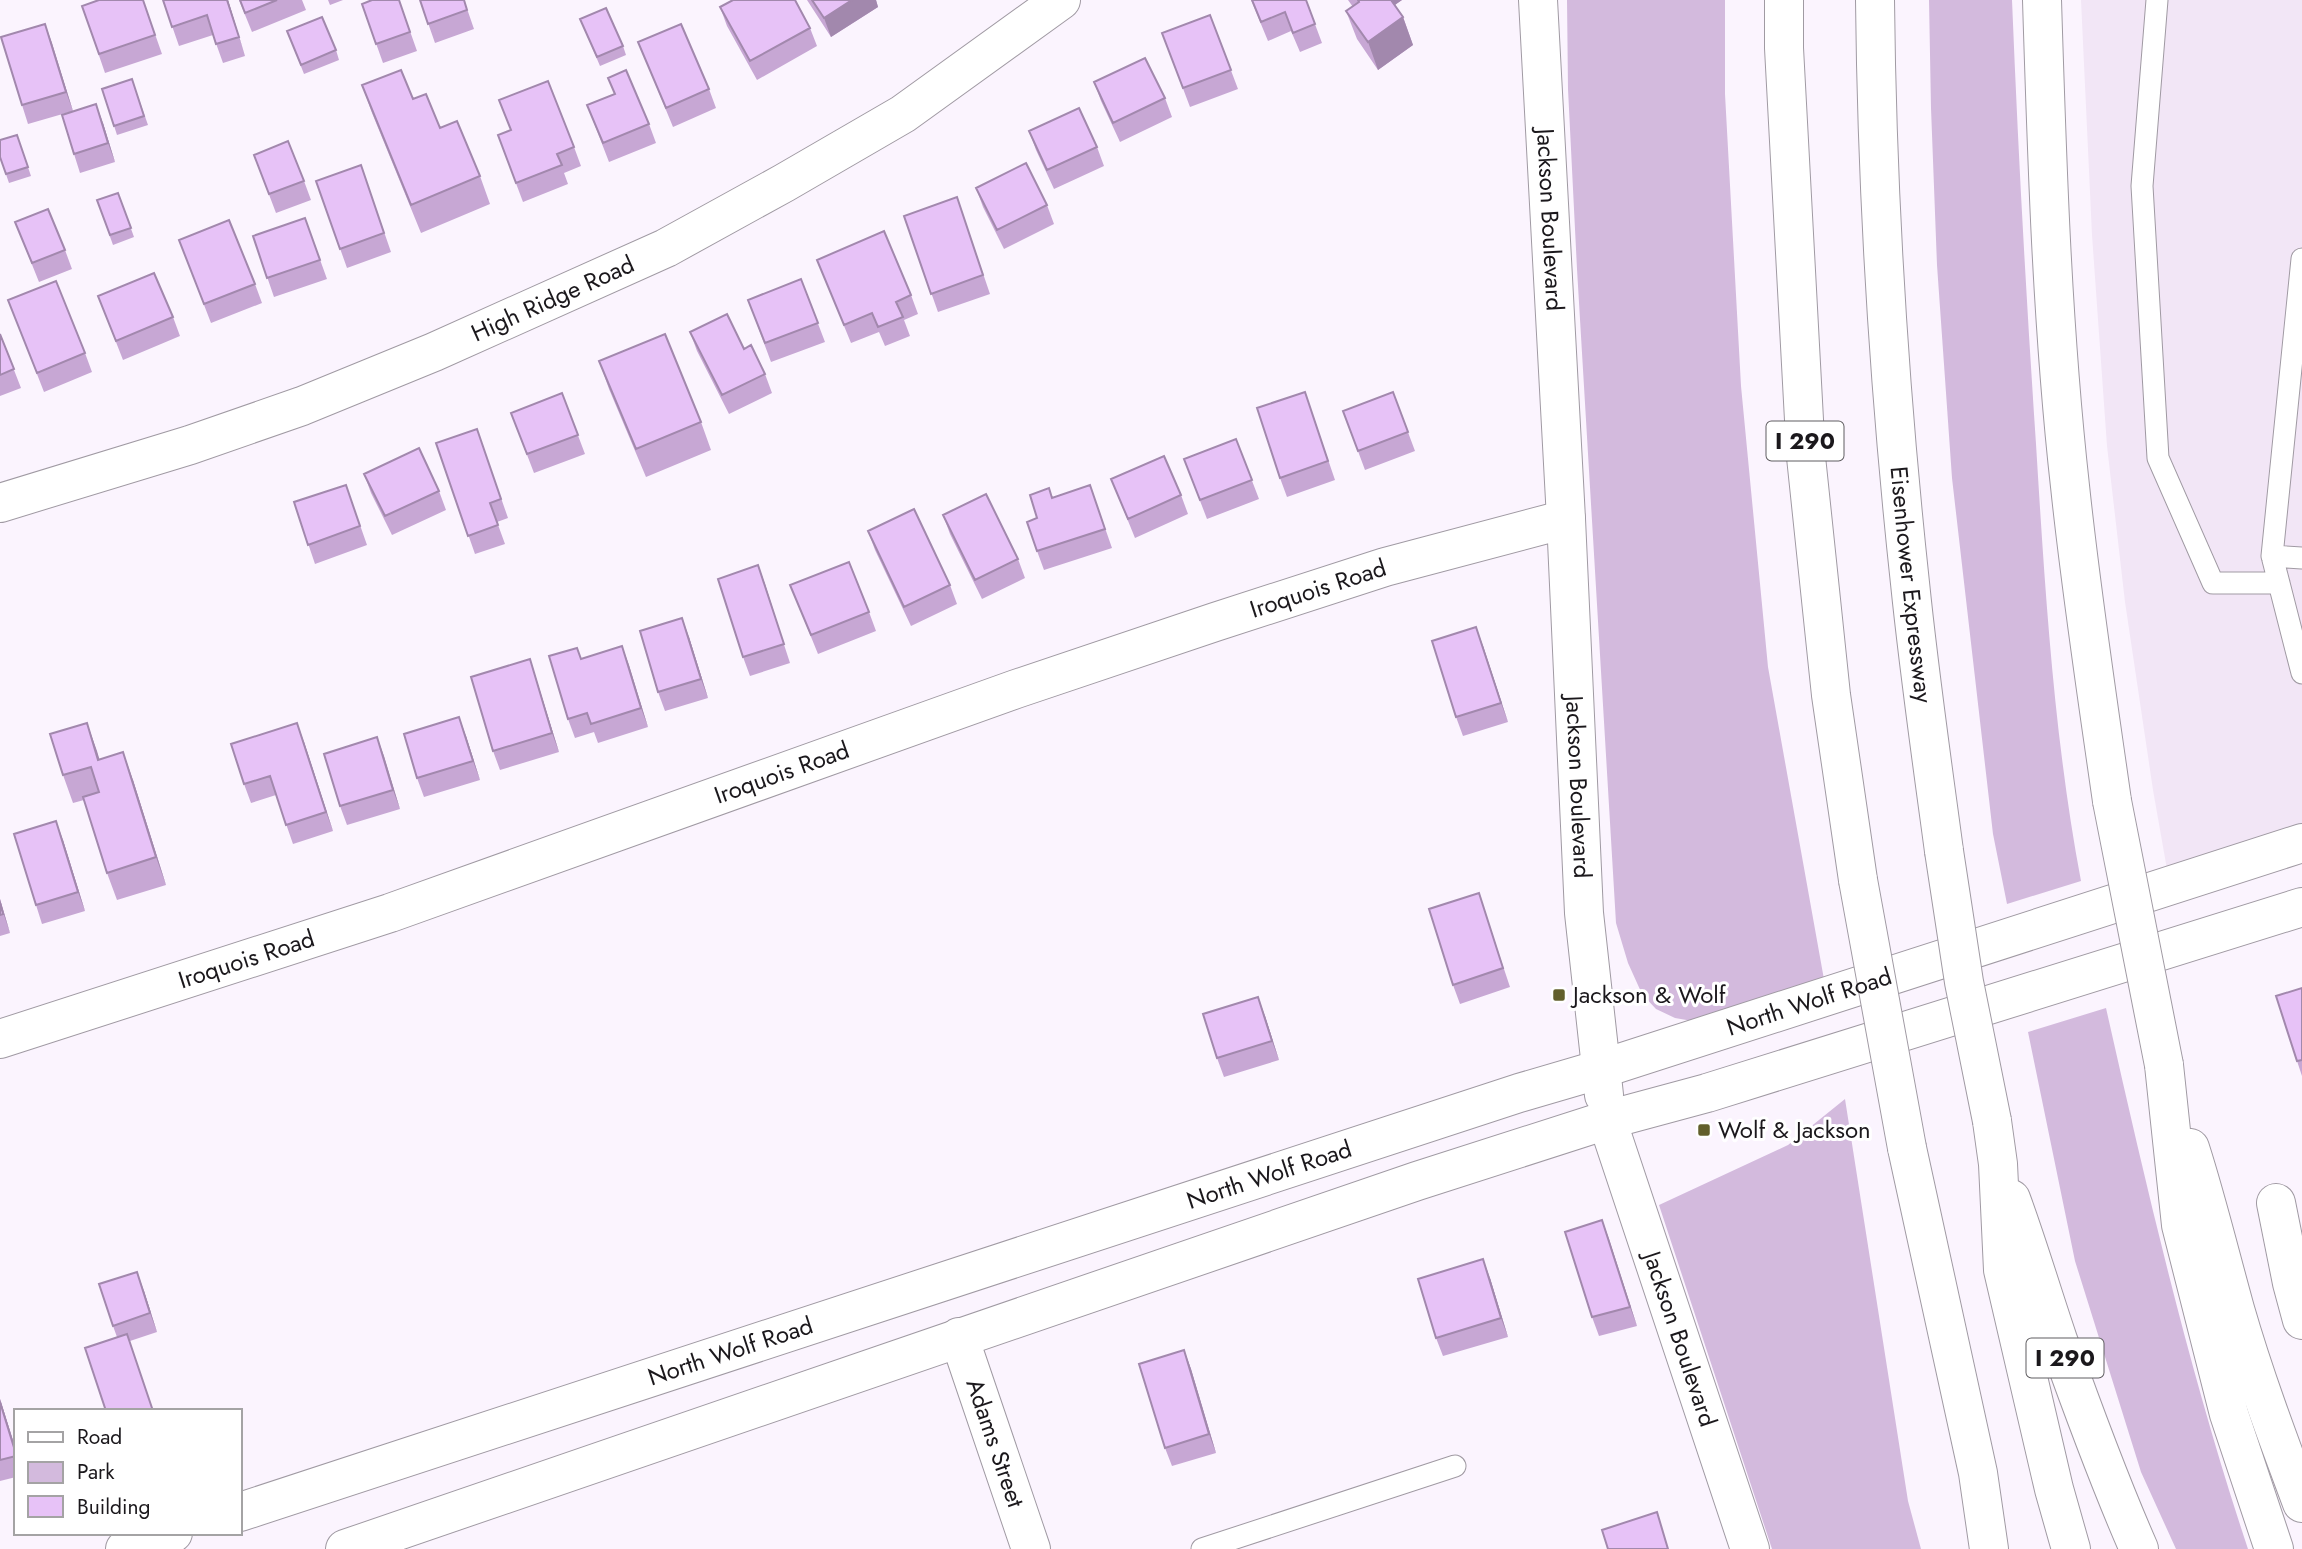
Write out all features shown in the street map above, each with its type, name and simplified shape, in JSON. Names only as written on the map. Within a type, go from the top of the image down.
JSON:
[{"type":"main road","name":"High Ridge Road","points":[[0,503],[190,445],[302,406],[446,347],[654,253],[784,183],[903,114],[1061,0]]},
{"type":"main road","name":"Jackson Boulevard","points":[[1538,0],[1584,913],[1607,1120],[1749,1549]]},
{"type":"main road","name":"I 290","points":[[1784,0],[1784,48],[1806,457],[1831,695],[1858,880],[1907,1148],[1978,1474],[1989,1549]]},
{"type":"main road","name":"Eisenhower Expressway","points":[[1875,0],[1877,123],[1890,366],[1910,583],[1944,851],[1964,982],[1998,1164]]},
{"type":"main road","points":[[2042,0],[2050,215],[2069,485],[2112,801],[2164,1065],[2181,1225],[2229,1414],[2274,1549]]},
{"type":"main road","name":"Iroquois Road","points":[[0,1039],[390,913],[1016,689],[1215,622],[1385,567],[1566,519]]},
{"type":"main road","name":"North Wolf Road","points":[[242,1511],[1506,1098],[2302,843]]},
{"type":"main road","points":[[345,1549],[1417,1181],[2302,907]]},
{"type":"main road","points":[[2164,1065],[2210,1213],[2239,1321],[2270,1418],[2302,1503]]},
{"type":"main road","name":"I 290","points":[[1998,1164],[2034,1260],[2058,1338],[2139,1549]]},
{"type":"main road","points":[[1998,1164],[2003,1270],[2054,1489],[2071,1549]]},
{"type":"main road","points":[[2276,1203],[2302,1320]]},
{"type":"main road","name":"Adams Street","points":[[940,1284],[1031,1549]]},
{"type":"main road","points":[[1978,1474],[2004,1549]]},
{"type":"main road","points":[[125,1549],[167,1535]]},
{"type":"lane","points":[[2157,0],[2142,186],[2158,458],[2213,583],[2279,583]]},
{"type":"lane","points":[[2302,260],[2272,556],[2302,673]]},
{"type":"lane","points":[[2272,556],[2302,558]]},
{"type":"lane","points":[[1202,1549],[1455,1466]]},
{"type":"shaded area","points":[[2081,0],[2302,0],[2302,828],[2168,875],[2125,602],[2107,446],[2092,235]]},
{"type":"green space","points":[[1567,0],[1725,0],[1725,94],[1741,386],[1768,667],[1825,985],[1698,1022],[1675,1018],[1656,1009],[1642,994],[1628,963],[1616,923],[1577,269],[1568,89]]},
{"type":"green space","points":[[1929,0],[2012,0],[2047,609],[2057,718],[2081,881],[2007,904],[1993,834],[1952,478],[1937,265]]},
{"type":"green space","points":[[2106,1008],[2153,1212],[2188,1348],[2248,1549],[2176,1549],[2141,1472],[2075,1261],[2028,1032]]},
{"type":"green space","points":[[1845,1099],[1908,1501],[1921,1549],[1772,1549],[1659,1205],[1788,1145]]},
{"type":"building","points":[[99,0],[143,0],[155,35],[99,54],[82,6]]},
{"type":"building","points":[[163,0],[227,0],[239,37],[216,44],[207,15],[172,27]]},
{"type":"building","points":[[240,0],[277,0],[245,13]]},
{"type":"building","points":[[372,0],[399,0],[410,32],[376,44],[362,4]]},
{"type":"building","points":[[420,0],[464,0],[467,10],[428,24]]},
{"type":"building","points":[[733,0],[795,0],[810,28],[750,61],[720,7]]},
{"type":"building","points":[[812,0],[852,0],[824,18]]},
{"type":"building","points":[[1252,0],[1306,0],[1315,24],[1293,33],[1285,12],[1261,22]]},
{"type":"building","points":[[1358,0],[1391,0],[1403,17],[1368,42],[1346,11],[1359,2]]},
{"type":"building","points":[[606,8],[623,46],[597,57],[580,19]]},
{"type":"building","points":[[1210,15],[1231,70],[1183,88],[1162,33]]},
{"type":"building","points":[[322,17],[336,50],[301,65],[287,31]]},
{"type":"building","points":[[45,24],[66,92],[22,105],[1,37]]},
{"type":"building","points":[[681,24],[709,89],[666,108],[638,42]]},
{"type":"building","points":[[1145,58],[1165,98],[1113,123],[1094,82]]},
{"type":"building","points":[[401,70],[413,99],[426,94],[440,128],[457,121],[480,176],[411,205],[362,85]]},
{"type":"building","points":[[626,70],[649,124],[603,143],[587,105],[615,94],[608,78]]},
{"type":"building","points":[[132,79],[144,116],[114,126],[102,89]]},
{"type":"building","points":[[548,81],[574,147],[557,154],[562,165],[516,183],[498,135],[511,130],[499,100]]},
{"type":"building","points":[[96,104],[108,143],[74,154],[62,115]]},
{"type":"building","points":[[1079,108],[1097,147],[1047,170],[1029,131]]},
{"type":"building","points":[[17,135],[28,167],[6,174],[0,157],[0,140]]},
{"type":"building","points":[[288,141],[304,181],[269,194],[254,155]]},
{"type":"building","points":[[1026,163],[1047,205],[997,230],[976,188]]},
{"type":"building","points":[[361,165],[384,233],[340,249],[316,181]]},
{"type":"building","points":[[118,193],[131,228],[110,235],[97,200]]},
{"type":"building","points":[[957,197],[983,275],[931,294],[904,216]]},
{"type":"building","points":[[48,209],[65,250],[32,263],[15,222]]},
{"type":"building","points":[[305,218],[320,260],[267,278],[253,236]]},
{"type":"building","points":[[229,220],[255,284],[204,304],[179,240]]},
{"type":"building","points":[[884,231],[911,295],[896,302],[903,317],[878,327],[872,313],[844,325],[817,260]]},
{"type":"building","points":[[154,273],[173,317],[116,341],[98,296]]},
{"type":"building","points":[[801,279],[818,323],[765,343],[748,300]]},
{"type":"building","points":[[56,281],[85,353],[37,373],[8,300]]},
{"type":"building","points":[[727,314],[744,349],[751,345],[765,374],[722,395],[690,332]]},
{"type":"building","points":[[0,334],[14,369],[0,375]]},
{"type":"building","points":[[665,334],[701,422],[636,449],[599,361]]},
{"type":"building","points":[[1305,392],[1328,461],[1280,478],[1257,408]]},
{"type":"building","points":[[1393,392],[1408,432],[1358,451],[1343,411]]},
{"type":"building","points":[[562,393],[578,435],[527,454],[511,413]]},
{"type":"building","points":[[477,429],[501,499],[490,503],[498,525],[468,536],[436,443]]},
{"type":"building","points":[[1236,439],[1252,480],[1200,500],[1184,459]]},
{"type":"building","points":[[419,448],[439,491],[385,516],[364,474]]},
{"type":"building","points":[[1164,456],[1181,495],[1128,519],[1111,479]]},
{"type":"building","points":[[346,485],[360,526],[308,545],[294,502]]},
{"type":"building","points":[[1090,485],[1105,529],[1037,551],[1027,522],[1037,518],[1030,495],[1049,488],[1052,498]]},
{"type":"building","points":[[986,494],[1018,559],[975,580],[943,515]]},
{"type":"building","points":[[914,509],[950,585],[904,607],[868,531]]},
{"type":"building","points":[[849,562],[869,612],[811,635],[790,585]]},
{"type":"building","points":[[758,565],[784,644],[743,657],[718,579]]},
{"type":"building","points":[[682,618],[701,679],[658,692],[640,631]]},
{"type":"building","points":[[1476,627],[1501,703],[1456,717],[1432,641]]},
{"type":"building","points":[[622,646],[641,708],[591,724],[587,713],[568,719],[549,656],[577,648],[581,659]]},
{"type":"building","points":[[530,659],[552,733],[493,751],[471,677]]},
{"type":"building","points":[[459,717],[473,761],[417,778],[404,734]]},
{"type":"building","points":[[87,723],[98,760],[123,752],[156,857],[107,873],[83,797],[99,792],[91,767],[63,775],[50,734]]},
{"type":"building","points":[[297,723],[326,812],[286,825],[270,776],[244,784],[231,744]]},
{"type":"building","points":[[377,737],[393,790],[340,806],[324,754]]},
{"type":"building","points":[[56,821],[78,892],[36,905],[14,834]]},
{"type":"building","points":[[1479,893],[1503,968],[1453,985],[1429,909]]},
{"type":"building","points":[[2302,988],[2302,1060],[2297,1061],[2276,996]]},
{"type":"building","points":[[1258,997],[1272,1041],[1217,1058],[1203,1014]]},
{"type":"building","points":[[1602,1220],[1630,1307],[1592,1317],[1565,1232]]},
{"type":"building","points":[[1483,1259],[1501,1318],[1436,1338],[1418,1279]]},
{"type":"building","points":[[137,1272],[150,1313],[113,1326],[99,1284]]},
{"type":"building","points":[[127,1334],[152,1409],[105,1409],[85,1348]]},
{"type":"building","points":[[1184,1350],[1209,1434],[1165,1448],[1139,1364]]},
{"type":"building","points":[[0,1402],[14,1448],[14,1456],[0,1460]]},
{"type":"building","points":[[1657,1512],[1668,1549],[1608,1549],[1602,1530]]},
{"type":"place","name":"Jackson & Wolf","points":[[1559,995]]},
{"type":"place","name":"Wolf & Jackson","points":[[1704,1130]]}]
